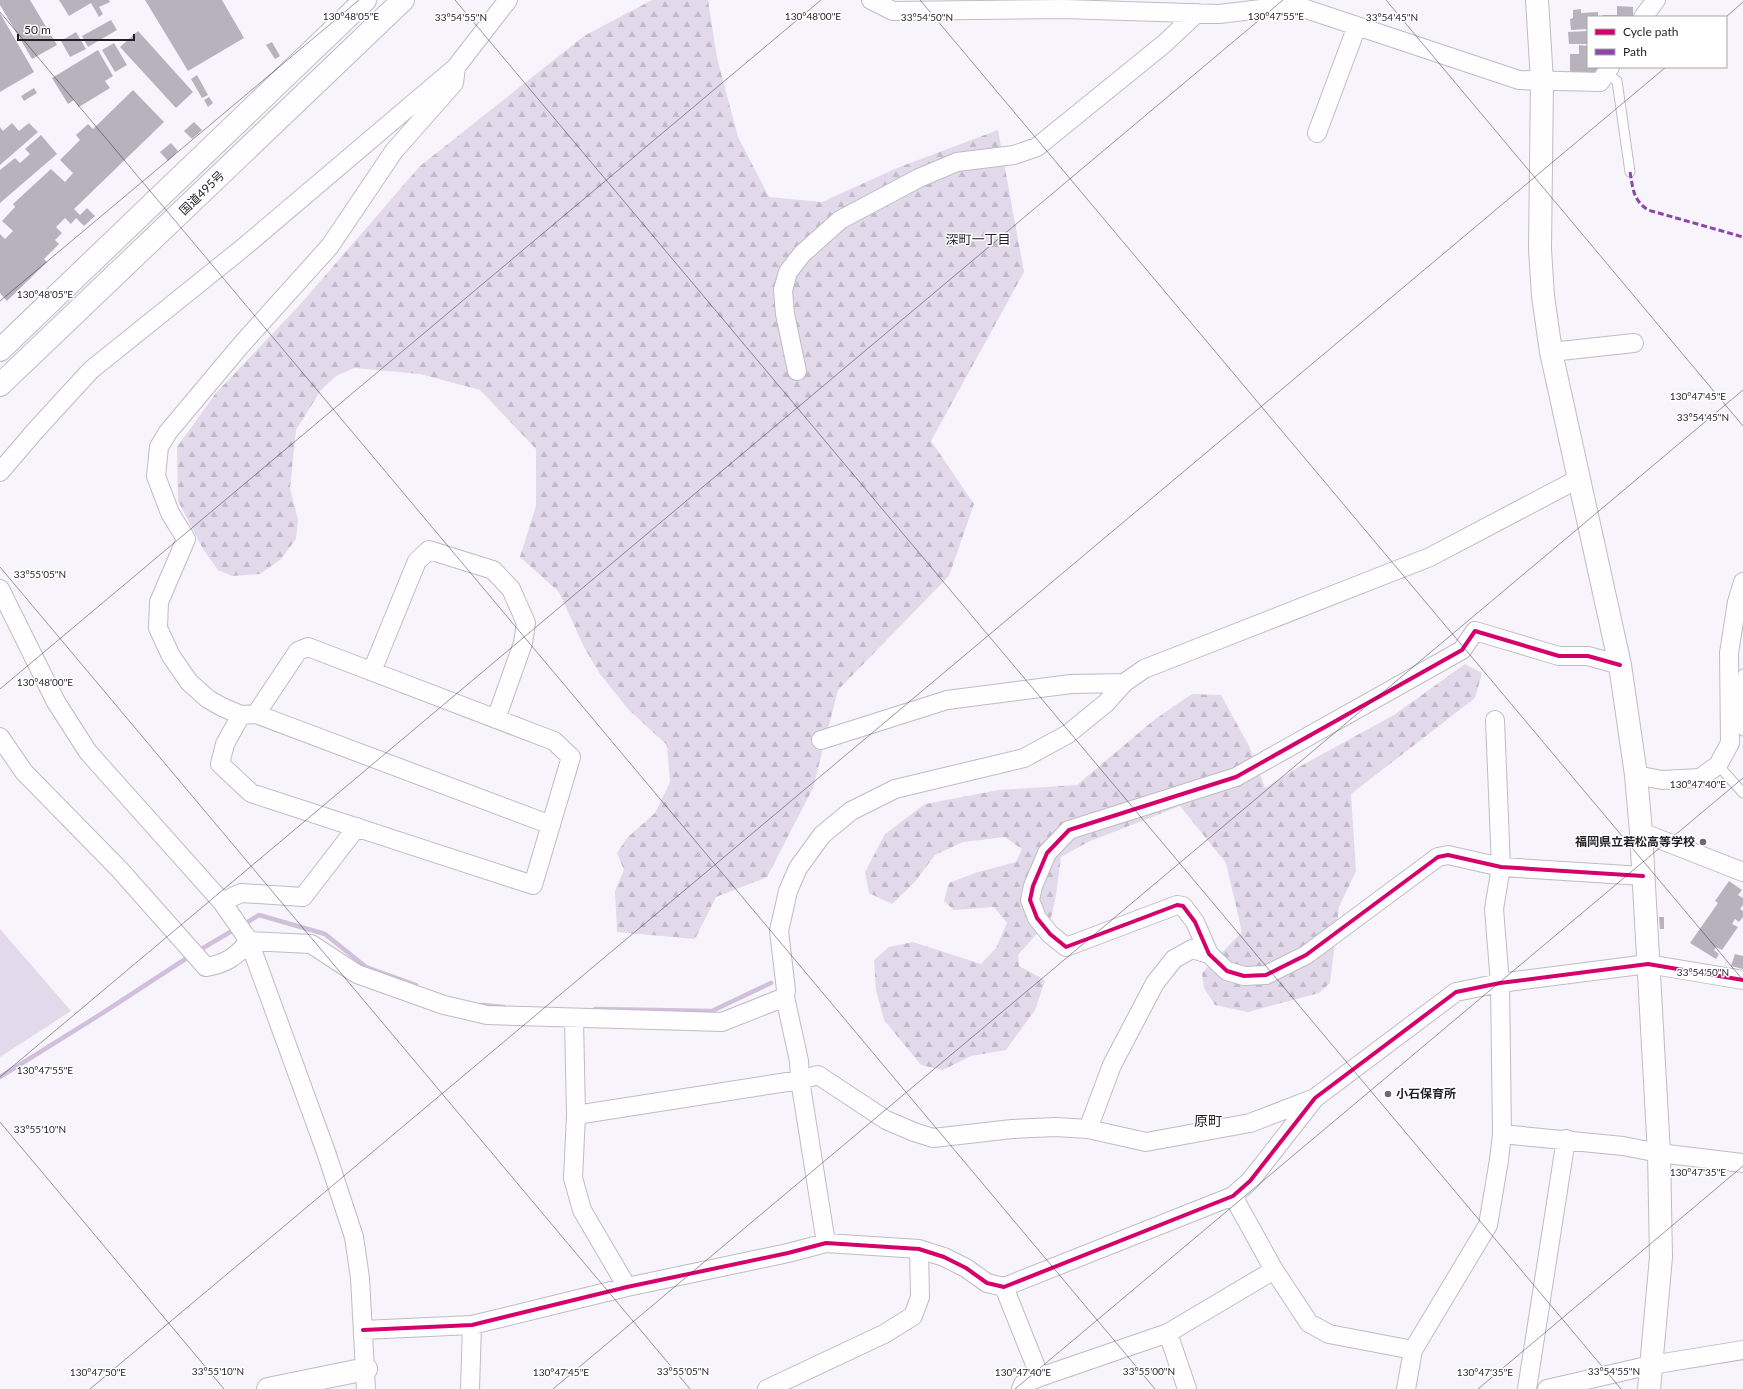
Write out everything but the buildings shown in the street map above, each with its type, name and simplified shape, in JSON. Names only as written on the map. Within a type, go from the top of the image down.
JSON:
[{"type":"main road","points":[[0,350],[365,0]]},
{"type":"main road","name":"国道495号","points":[[0,386],[403,0]]},
{"type":"main road","points":[[1537,0],[1542,81],[1540,249],[1543,296],[1551,352],[1620,665],[1636,775],[1641,832],[1659,1154],[1661,1257],[1652,1381]]},
{"type":"main road","points":[[268,1389],[366,1379]]},
{"type":"street","points":[[0,472],[91,370],[244,247],[456,67],[508,0]]},
{"type":"street","points":[[871,0],[893,12],[1092,5],[1196,13],[1219,7],[1294,5],[1519,80],[1600,82],[1608,70]]},
{"type":"street","points":[[1644,16],[1656,0]]},
{"type":"street","points":[[797,371],[785,314],[783,290],[788,272],[802,254],[840,220],[920,178],[957,162],[1014,155],[1037,147],[1164,44],[1196,13]]},
{"type":"street","points":[[1318,133],[1356,26]]},
{"type":"street","points":[[456,67],[454,83],[394,151],[330,246],[241,345],[168,432],[159,447],[156,476],[170,513],[186,539],[159,602],[158,628],[171,656],[189,682],[208,699],[551,825]]},
{"type":"street","points":[[1551,352],[1634,343]]},
{"type":"street","points":[[826,1243],[800,1080],[799,1060],[785,997],[786,990],[779,931],[788,891],[798,868],[822,835],[851,811],[895,789],[1024,758],[1068,734],[1106,703],[1124,683],[1144,669],[1430,556],[1578,479]]},
{"type":"street","points":[[372,671],[417,561],[429,550],[493,570],[511,589],[526,624],[523,643],[496,719]]},
{"type":"street","points":[[1636,775],[1662,780],[1700,778],[1718,765],[1730,743],[1729,653],[1740,606],[1743,582]]},
{"type":"street","points":[[0,589],[56,702],[88,752],[222,902],[249,941],[326,1152],[354,1237],[360,1278],[366,1379]]},
{"type":"street","points":[[1620,665],[1588,656],[1559,656],[1475,631],[1462,650],[1236,777],[1069,830],[1047,853],[1033,886],[1030,900],[1037,918],[1050,934],[1066,947],[1176,905],[1184,906],[1194,922],[1209,954],[1227,971],[1244,976],[1266,975],[1306,955],[1438,857],[1448,855],[1501,867],[1643,876]]},
{"type":"street","points":[[308,647],[554,741],[571,757],[534,885],[251,793],[220,764],[225,744],[249,715],[298,651],[308,647]]},
{"type":"street","points":[[821,740],[948,700],[1071,684],[1124,683]]},
{"type":"street","points":[[1406,1389],[1414,1350],[1488,1225],[1499,1160],[1502,1134],[1500,983],[1494,909],[1501,867],[1495,720]]},
{"type":"street","points":[[0,737],[24,772],[120,870],[206,967],[227,961],[238,954],[249,941]]},
{"type":"street","points":[[222,902],[241,893],[304,897],[357,827]]},
{"type":"street","points":[[1641,832],[1743,872]]},
{"type":"street","points":[[249,941],[311,944],[357,974],[444,1005],[487,1015],[574,1019],[722,1022],[785,997]]},
{"type":"street","points":[[1088,1129],[1112,1065],[1155,983],[1174,959],[1192,949],[1209,954]]},
{"type":"street","points":[[363,1330],[472,1325],[627,1287],[788,1253],[826,1243],[919,1249],[966,1268],[987,1283],[1004,1287],[1233,1196],[1250,1181],[1315,1098],[1456,992],[1500,983],[1648,964],[1743,980]]},
{"type":"street","points":[[574,1019],[576,1115],[573,1178],[582,1210],[627,1287]]},
{"type":"street","points":[[576,1115],[800,1080],[818,1075],[886,1120],[932,1138],[1012,1129],[1056,1127],[1088,1129],[1146,1142],[1250,1123],[1315,1098]]},
{"type":"street","points":[[1502,1134],[1623,1146],[1659,1154],[1743,1163]]},
{"type":"street","points":[[1527,1389],[1566,1140]]},
{"type":"street","points":[[1233,1196],[1274,1270],[1310,1323],[1329,1334],[1414,1350]]},
{"type":"street","points":[[767,1389],[884,1334],[913,1316],[920,1296],[919,1249]]},
{"type":"street","points":[[1021,1389],[1023,1384],[1040,1377],[1168,1333],[1274,1270]]},
{"type":"street","points":[[1004,1287],[1040,1377]]},
{"type":"street","points":[[470,1389],[472,1325]]},
{"type":"street","points":[[1168,1333],[1187,1389]]},
{"type":"street","points":[[1547,1389],[1652,1381],[1743,1350]]},
{"type":"lane","points":[[1608,70],[1617,81],[1630,172]]},
{"type":"lane","points":[[1743,674],[1740,697],[1743,731]]},
{"type":"lane","points":[[1718,765],[1743,793]]},
{"type":"green space","points":[[652,0],[708,0],[717,58],[738,137],[769,197],[822,202],[897,168],[998,130],[1024,272],[931,441],[974,504],[949,576],[838,690],[813,788],[767,877],[716,897],[695,939],[617,932],[615,891],[624,870],[617,853],[627,838],[655,813],[670,782],[667,745],[628,709],[600,674],[584,647],[559,592],[520,557],[536,506],[536,449],[480,390],[420,374],[354,368],[336,376],[321,390],[296,430],[290,488],[298,520],[296,539],[281,559],[260,574],[232,576],[218,570],[203,549],[178,501],[177,447],[216,393],[297,308],[420,166],[584,36]]},
{"type":"green space","points":[[1465,664],[1482,673],[1475,698],[1351,794],[1356,871],[1339,907],[1330,983],[1319,993],[1248,1012],[1215,1005],[1204,988],[1202,973],[1242,932],[1226,863],[1180,806],[1088,842],[1061,857],[1056,895],[1051,918],[1018,955],[1019,966],[1045,980],[1035,1010],[1006,1050],[971,1056],[943,1070],[921,1065],[884,1020],[876,990],[874,960],[889,947],[913,942],[981,964],[996,948],[1007,923],[994,907],[954,910],[944,901],[949,883],[975,873],[1016,862],[1022,849],[1005,837],[963,842],[935,855],[914,883],[892,904],[869,893],[865,872],[885,834],[925,804],[999,790],[1077,785],[1154,720],[1192,694],[1221,695],[1249,746],[1265,788],[1297,768],[1394,715]]},
{"type":"green space","points":[[0,929],[71,1011],[0,1057]]},
{"type":"waterway","points":[[243,925],[259,915],[325,934],[366,967],[416,985]]},
{"type":"waterway","points":[[198,951],[237,928]]},
{"type":"waterway","points":[[0,1077],[190,956]]},
{"type":"waterway","points":[[595,1009],[712,1011],[771,983]]},
{"type":"waterway","points":[[482,1005],[504,1007]]},
{"type":"marked path","points":[[1630,172],[1634,194],[1639,202],[1648,210],[1743,237]]},
{"type":"cycle path","points":[[1620,665],[1588,656],[1559,656],[1475,631],[1462,650],[1236,777],[1069,830],[1047,853],[1033,886],[1030,900],[1037,918],[1050,934],[1066,947],[1177,905],[1183,906],[1195,922],[1209,954],[1227,971],[1244,976],[1266,975],[1306,955],[1438,857],[1448,855],[1501,867],[1643,876]]},
{"type":"cycle path","points":[[363,1330],[472,1325],[627,1287],[788,1253],[826,1243],[919,1249],[944,1257],[966,1268],[987,1283],[1004,1287],[1233,1196],[1250,1181],[1315,1098],[1456,992],[1500,983],[1648,964],[1743,980]]},
{"type":"place","name":"福岡県立若松高等学校","points":[[1703,842]]},
{"type":"place","name":"小石保育所","points":[[1388,1094]]},
{"type":"district","name":"深町一丁目","points":[[978,239]]},
{"type":"district","name":"原町","points":[[1208,1121]]}]
